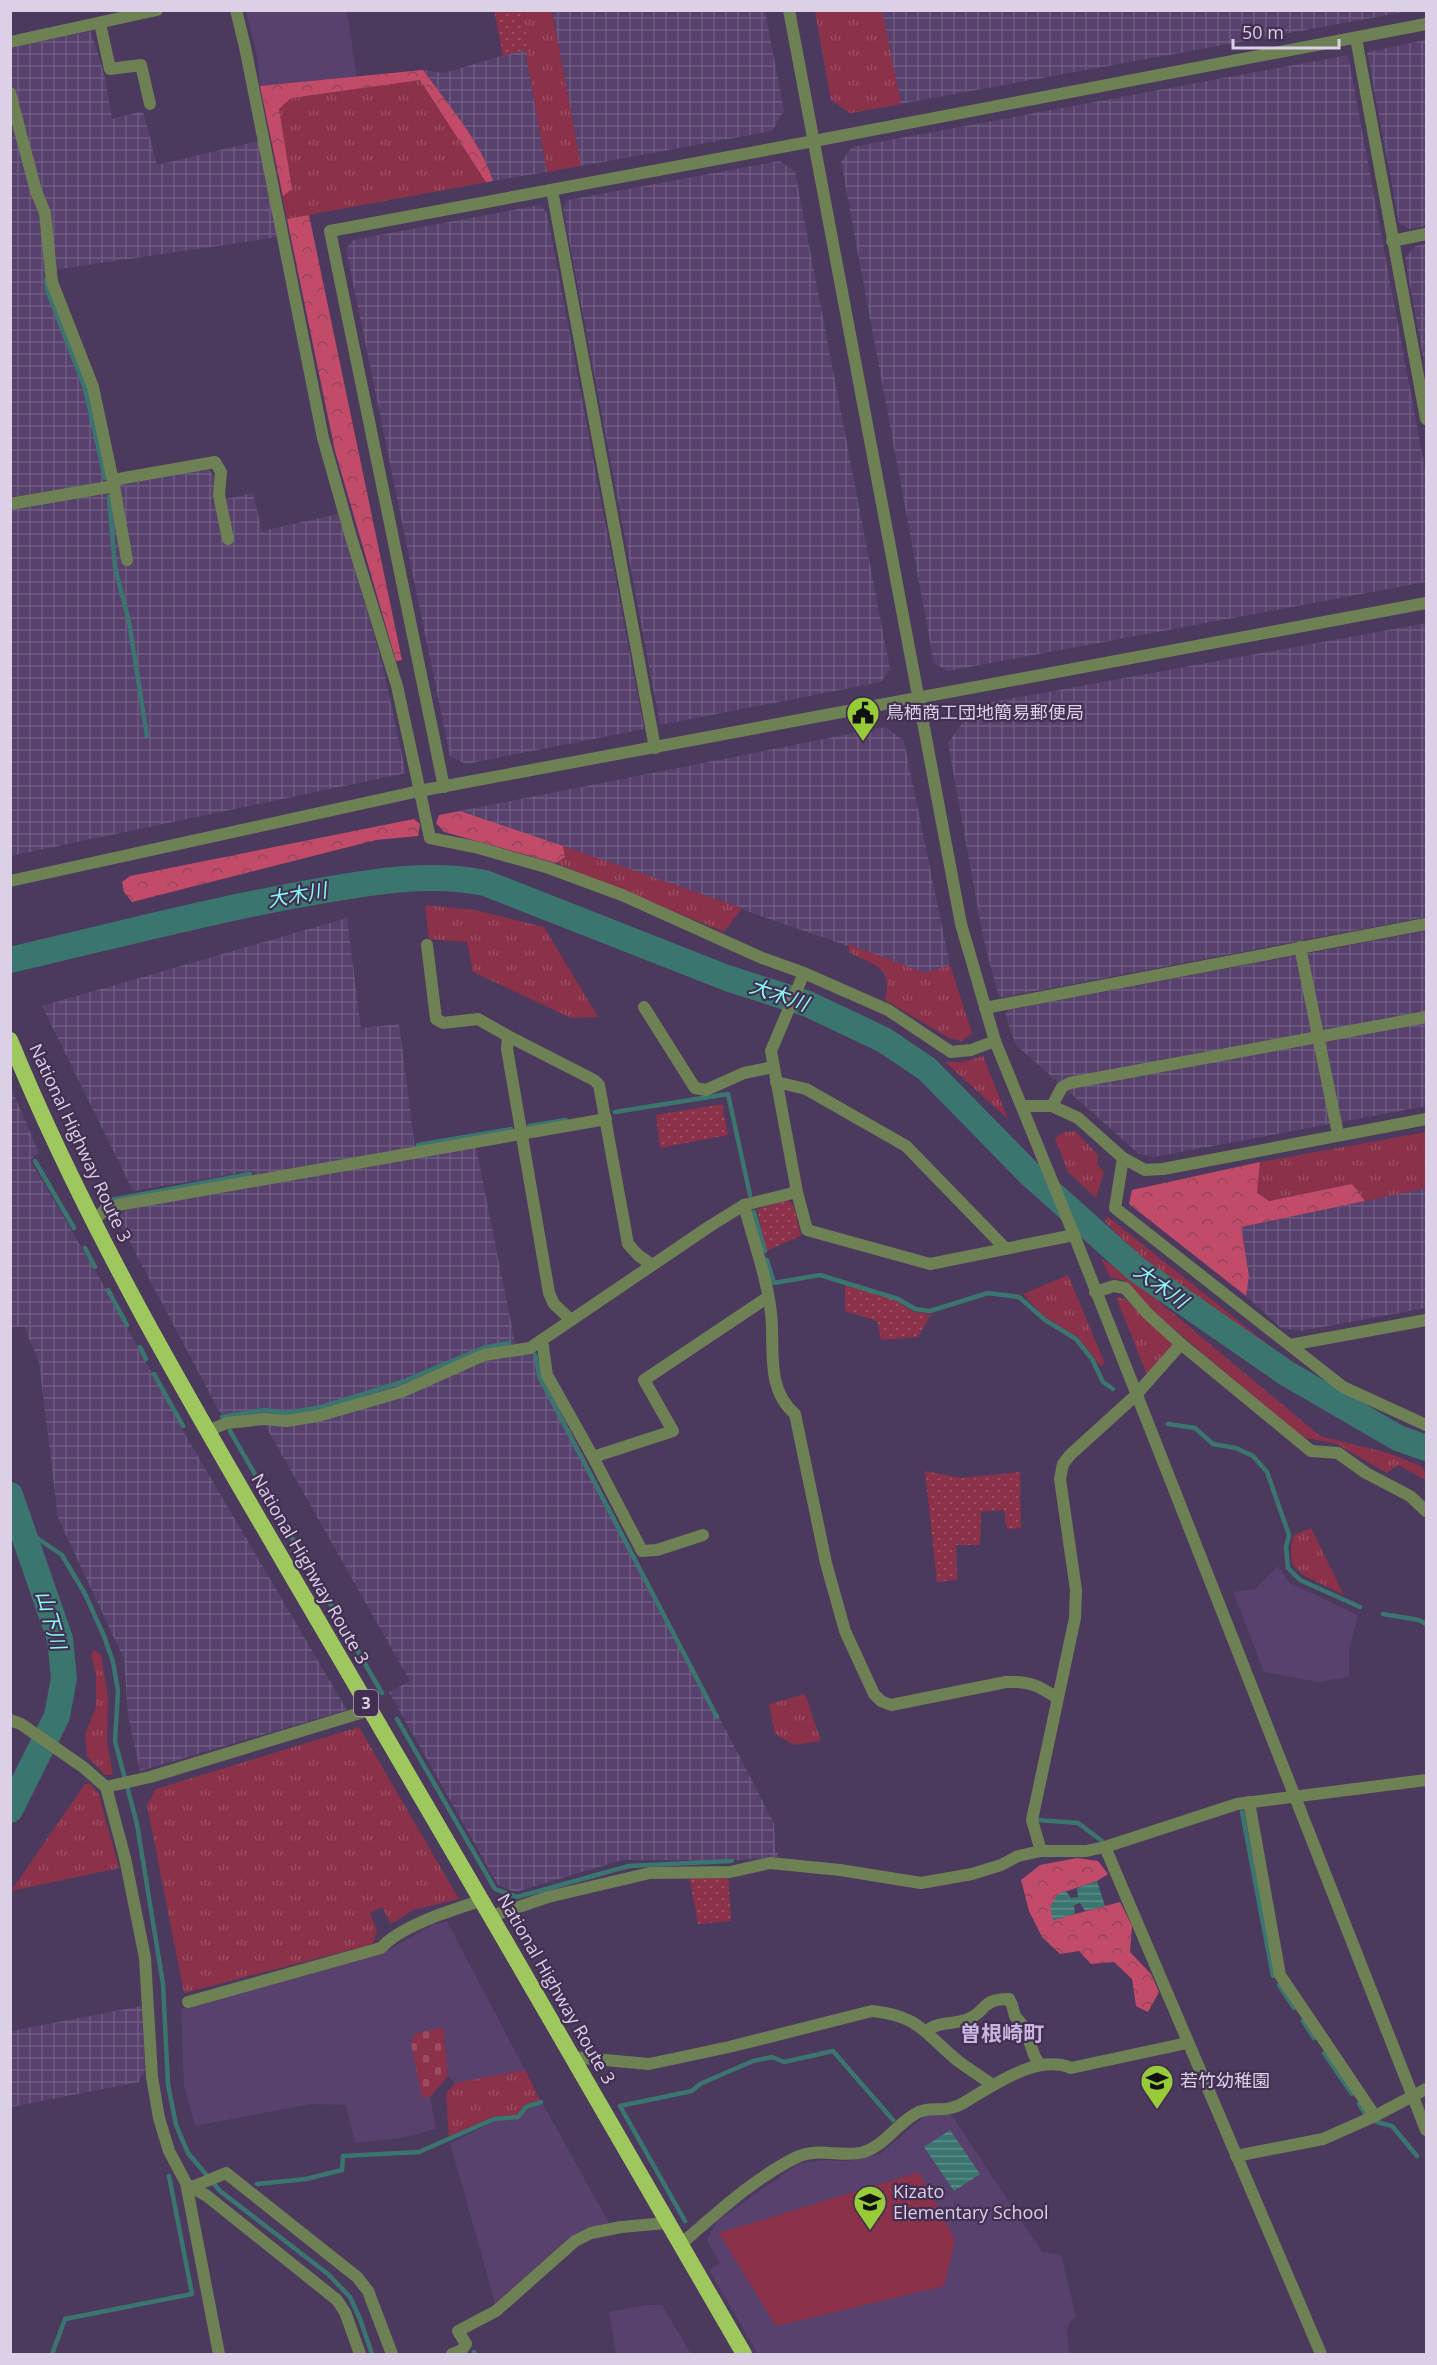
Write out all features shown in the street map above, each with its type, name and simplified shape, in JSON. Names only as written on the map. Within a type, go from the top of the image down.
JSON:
[{"type":"highway","name":"National Highway Route 3","points":[[10,1040],[52,1137],[93,1221],[207,1431],[483,1900],[666,2223],[681,2244],[744,2355]]},
{"type":"street","points":[[10,42],[157,10]]},
{"type":"street","points":[[236,10],[323,438],[397,686],[430,838],[475,847],[549,868],[622,896],[802,977],[888,1010],[951,1052],[971,1050],[994,1041]]},
{"type":"street","points":[[789,10],[961,924],[994,1041],[1074,1235],[1135,1396],[1426,2130]]},
{"type":"street","points":[[100,23],[110,69],[141,65],[150,104]]},
{"type":"street","points":[[444,787],[330,231],[1426,24]]},
{"type":"street","points":[[1356,38],[1392,241],[1424,396],[1426,419]]},
{"type":"street","points":[[10,93],[36,191],[45,213],[52,282],[93,387],[127,560]]},
{"type":"street","points":[[552,190],[655,748]]},
{"type":"street","points":[[1392,241],[1426,234]]},
{"type":"street","points":[[10,504],[215,462],[221,472],[219,495],[228,539]]},
{"type":"street","points":[[10,881],[419,791],[1426,603]]},
{"type":"street","points":[[985,1008],[1426,924]]},
{"type":"street","points":[[427,945],[436,1019],[443,1023],[478,1020],[594,1080],[602,1091],[628,1244],[652,1265]]},
{"type":"street","points":[[1300,947],[1338,1134]]},
{"type":"street","points":[[802,977],[771,1051],[804,1227],[807,1230],[930,1264],[1074,1235]]},
{"type":"street","points":[[644,1007],[695,1088],[706,1090],[744,1073],[774,1067]]},
{"type":"street","points":[[1052,1106],[1062,1087],[1070,1083],[1426,1017]]},
{"type":"street","points":[[508,1036],[507,1048],[549,1293],[554,1304],[571,1320]]},
{"type":"street","points":[[776,1082],[806,1089],[906,1146],[1006,1249]]},
{"type":"street","points":[[1022,1106],[1052,1106],[1078,1118],[1123,1158],[1145,1170],[1163,1169],[1426,1119]]},
{"type":"street","points":[[93,1221],[105,1210],[118,1205],[606,1119]]},
{"type":"street","points":[[1123,1158],[1115,1208],[1343,1386],[1426,1425]]},
{"type":"street","points":[[207,1431],[227,1423],[264,1419],[287,1421],[318,1416],[401,1392],[484,1355],[530,1348],[744,1205],[797,1192]]},
{"type":"street","points":[[744,1205],[768,1297],[771,1314],[772,1364],[781,1399],[795,1414],[826,1563],[845,1631],[874,1694],[881,1701],[891,1705],[1006,1682],[1022,1682],[1040,1686],[1057,1698]]},
{"type":"street","points":[[1095,1292],[1114,1286],[1125,1288],[1148,1314],[1181,1344],[1311,1451],[1338,1453],[1366,1473],[1410,1497],[1426,1511]]},
{"type":"street","points":[[593,1457],[673,1431],[644,1380],[768,1297]]},
{"type":"street","points":[[1290,1345],[1426,1320]]},
{"type":"street","points":[[542,1340],[547,1375],[642,1551],[657,1550],[703,1535]]},
{"type":"street","points":[[1041,1851],[1032,1820],[1075,1618],[1076,1590],[1060,1479],[1064,1464],[1070,1455],[1135,1396],[1181,1344]]},
{"type":"street","points":[[106,1787],[141,1779],[370,1710]]},
{"type":"street","points":[[16,1722],[83,1767],[106,1787],[125,1858],[145,1958],[152,2078],[159,2118],[169,2151],[189,2185],[219,2355]]},
{"type":"street","points":[[492,1916],[548,1898],[650,1873],[730,1872],[770,1863],[840,1870],[921,1883],[972,1874],[1001,1865],[1018,1856],[1041,1851],[1086,1851],[1105,1847],[1237,1804],[1426,1780]]},
{"type":"street","points":[[1249,1802],[1280,1975],[1375,2116]]},
{"type":"street","points":[[1105,1847],[1321,2355]]},
{"type":"street","points":[[188,2002],[381,1948],[388,1939],[436,1916],[483,1900]]},
{"type":"street","points":[[927,2031],[932,2026],[969,2019],[993,1999],[1009,1999],[1015,2016],[1025,2028],[1034,2055],[1040,2065]]},
{"type":"street","points":[[572,2057],[650,2064],[729,2047],[872,2011],[895,2013],[913,2022],[927,2031],[958,2060],[993,2085]]},
{"type":"street","points":[[681,2244],[728,2204],[780,2166],[799,2156],[821,2152],[847,2154],[864,2152],[879,2145],[914,2115],[927,2109],[954,2108],[993,2085],[1040,2065],[1063,2065],[1071,2068],[1187,2043]]},
{"type":"street","points":[[1236,2156],[1323,2139],[1375,2116],[1426,2089]]},
{"type":"street","points":[[189,2185],[225,2173],[357,2277],[368,2291],[392,2355]]},
{"type":"street","points":[[189,2185],[337,2300],[345,2312],[360,2355]]},
{"type":"street","points":[[452,2355],[462,2350],[466,2344],[458,2331],[496,2311],[575,2241],[591,2233],[621,2227],[666,2223]]},
{"type":"shaded area","points":[[246,11],[347,11],[357,77],[260,86],[257,56]]},
{"type":"shaded area","points":[[552,11],[765,11],[784,111],[772,131],[581,166]]},
{"type":"shaded area","points":[[815,11],[1410,11],[850,113],[831,100]]},
{"type":"shaded area","points":[[91,31],[105,77],[112,119],[143,111],[157,165],[258,141],[278,237],[47,271],[50,288],[86,386],[106,479],[124,485],[207,467],[216,479],[212,502],[253,493],[262,531],[338,514],[382,662],[406,773],[11,856],[10,48]]},
{"type":"shaded area","points":[[1426,40],[1426,226],[1410,229],[1399,223],[1367,52]]},
{"type":"shaded area","points":[[525,49],[547,172],[493,181],[489,169],[468,132],[423,70],[444,73]]},
{"type":"shaded area","points":[[1348,55],[1426,475],[1426,582],[948,671],[934,663],[841,162],[852,147]]},
{"type":"shaded area","points":[[779,161],[795,171],[890,669],[881,682],[660,725],[563,208],[568,200]]},
{"type":"shaded area","points":[[540,205],[547,213],[644,729],[466,764],[450,756],[346,249],[353,240]]},
{"type":"shaded area","points":[[1426,244],[1426,373],[1405,258],[1415,246]]},
{"type":"shaded area","points":[[1426,623],[1426,917],[999,998],[983,937],[948,743],[961,725],[959,708]]},
{"type":"shaded area","points":[[885,727],[904,741],[950,965],[925,973],[460,811]]},
{"type":"shaded area","points":[[347,918],[361,1028],[399,1024],[415,1148],[255,1177],[252,1171],[133,1191],[42,1006]]},
{"type":"shaded area","points":[[1426,931],[1426,1106],[1154,1157],[1139,1154],[1016,1045],[1005,1015],[1008,1010]]},
{"type":"shaded area","points":[[10,1085],[39,1153],[30,1160],[107,1291],[186,1436],[347,1710],[140,1771],[128,1716],[124,1659],[58,1518],[39,1362],[24,1327],[11,1327]]},
{"type":"shaded area","points":[[476,1147],[515,1343],[535,1351],[542,1376],[774,1823],[775,1849],[779,1857],[739,1860],[622,1860],[515,1892],[498,1885],[389,1692],[410,1681],[265,1425],[220,1413],[115,1214],[135,1208]]},
{"type":"shaded area","points":[[1426,1188],[1426,1308],[1301,1331],[1281,1328],[1246,1296],[1249,1276],[1241,1227]]},
{"type":"shaded area","points":[[1278,1566],[1290,1583],[1358,1615],[1349,1651],[1349,1677],[1318,1682],[1264,1672],[1233,1592],[1255,1589]]},
{"type":"shaded area","points":[[1097,1881],[1105,1906],[1085,1911],[1080,1903],[1074,1905],[1075,1914],[1053,1920],[1050,1907],[1058,1894],[1066,1891],[1071,1898],[1078,1897],[1077,1888]]},
{"type":"shaded area","points":[[447,1921],[525,2070],[455,2083],[448,2076],[443,2028],[422,2097],[430,2097],[436,2129],[402,2138],[355,2143],[346,2105],[311,2104],[195,2126],[184,2085],[181,2009],[383,1953],[432,1925]]},
{"type":"shaded area","points":[[142,2006],[145,2070],[139,2082],[11,2107],[11,2031]]},
{"type":"shaded area","points":[[543,2104],[609,2223],[585,2229],[567,2240],[495,2303],[450,2143],[495,2121],[519,2118],[528,2109]]},
{"type":"shaded area","name":"Kizato Elementary School","points":[[951,2114],[1042,2252],[1061,2255],[1076,2316],[1069,2323],[1067,2333],[1069,2354],[758,2354],[709,2270],[720,2263],[707,2240],[717,2221],[801,2163],[825,2160],[848,2161],[880,2154],[926,2115]]},
{"type":"shaded area","points":[[950,2130],[980,2174],[954,2191],[924,2147]]},
{"type":"shaded area","points":[[645,2305],[662,2305],[691,2354],[616,2354],[609,2312]]},
{"type":"green space","points":[[494,11],[522,11],[530,48],[503,56]]},
{"type":"green space","points":[[522,11],[552,11],[581,166],[547,172],[525,49],[530,48]]},
{"type":"green space","points":[[815,11],[882,11],[901,104],[850,113],[831,100]]},
{"type":"green space","points":[[423,70],[480,151],[493,181],[287,219],[260,86]]},
{"type":"green space","points":[[423,70],[480,151],[493,181],[486,182],[420,80],[291,98],[279,109],[292,189],[283,196],[260,86]]},
{"type":"green space","points":[[309,215],[402,660],[396,661],[335,451],[287,219]]},
{"type":"green space","points":[[460,811],[563,846],[565,857],[556,863],[444,832],[436,823],[439,815]]},
{"type":"green space","points":[[414,819],[420,824],[418,836],[376,840],[132,902],[124,892],[122,882],[130,876]]},
{"type":"green space","points":[[563,846],[742,908],[724,932],[556,863],[565,857]]},
{"type":"green space","points":[[425,905],[475,910],[544,927],[598,1017],[571,1018],[473,972],[467,942],[429,939]]},
{"type":"green space","points":[[848,944],[925,973],[950,965],[972,1033],[962,1041],[949,1038],[885,1000],[887,981],[884,974],[875,965],[850,953]]},
{"type":"green space","points":[[983,1056],[1008,1119],[945,1062],[962,1062]]},
{"type":"green space","points":[[722,1104],[728,1135],[660,1148],[656,1115]]},
{"type":"green space","points":[[1075,1131],[1098,1155],[1097,1164],[1104,1172],[1096,1198],[1068,1172],[1055,1139],[1061,1133]]},
{"type":"green space","points":[[1426,1132],[1426,1188],[1365,1201],[1352,1184],[1269,1201],[1257,1194],[1260,1162]]},
{"type":"green space","points":[[1260,1162],[1257,1193],[1269,1201],[1352,1184],[1365,1201],[1241,1227],[1249,1276],[1246,1296],[1129,1204],[1132,1190]]},
{"type":"green space","points":[[788,1200],[794,1206],[801,1236],[766,1251],[757,1209]]},
{"type":"green space","points":[[1107,1216],[1286,1359],[1137,1254],[1105,1222]]},
{"type":"green space","points":[[1101,1258],[1132,1279],[1320,1436],[1388,1453],[1421,1466],[1426,1473],[1426,1480],[1398,1465],[1387,1473],[1337,1444],[1301,1437],[1154,1312],[1126,1281],[1110,1277]]},
{"type":"green space","points":[[1068,1275],[1105,1364],[1100,1366],[1078,1337],[1044,1317],[1023,1294]]},
{"type":"green space","points":[[845,1285],[895,1300],[914,1312],[931,1314],[918,1337],[881,1340],[877,1321],[845,1311]]},
{"type":"green space","points":[[1116,1297],[1125,1299],[1174,1344],[1147,1375]]},
{"type":"green space","points":[[925,1471],[961,1478],[1020,1472],[1021,1528],[1007,1529],[1004,1510],[981,1512],[980,1545],[956,1545],[957,1580],[937,1582]]},
{"type":"green space","points":[[1311,1528],[1344,1595],[1303,1575],[1292,1564],[1291,1546],[1294,1535]]},
{"type":"green space","points":[[94,1650],[101,1655],[108,1698],[107,1743],[113,1775],[105,1775],[87,1756],[85,1735],[96,1707],[96,1675],[91,1655]]},
{"type":"green space","points":[[805,1694],[821,1741],[794,1745],[775,1734],[769,1704]]},
{"type":"green space","points":[[359,1727],[459,1899],[413,1910],[391,1924],[382,1907],[370,1913],[377,1931],[373,1944],[184,1993],[147,1805],[156,1789]]},
{"type":"green space","points":[[85,1784],[91,1784],[99,1795],[119,1868],[11,1891]]},
{"type":"green space","points":[[1077,1858],[1098,1861],[1108,1874],[1097,1881],[1058,1894],[1053,1920],[1120,1902],[1132,1926],[1130,1952],[1151,1974],[1159,1992],[1148,2012],[1136,2006],[1132,1979],[1114,1962],[1091,1964],[1079,1951],[1060,1954],[1042,1937],[1029,1911],[1021,1880],[1040,1865]]},
{"type":"green space","points":[[689,1876],[728,1876],[731,1921],[698,1924]]},
{"type":"green space","points":[[443,2027],[448,2076],[430,2097],[422,2097],[411,2044],[415,2034]]},
{"type":"green space","points":[[525,2070],[540,2100],[524,2105],[517,2115],[492,2117],[449,2137],[446,2094],[455,2083]]},
{"type":"green space","points":[[919,2172],[955,2240],[944,2286],[776,2326],[719,2233]]},
{"type":"waterway","points":[[46,280],[47,290],[85,388],[105,478]]},
{"type":"waterway","points":[[109,497],[115,567],[129,622],[147,736]]},
{"type":"waterway","name":"大木川","points":[[10,960],[233,908],[308,893],[419,878],[485,883],[727,978],[808,1004],[884,1040],[927,1069],[1029,1173],[1136,1269],[1286,1373],[1398,1438],[1426,1448]]},
{"type":"waterway","points":[[615,1112],[728,1094],[750,1195]]},
{"type":"waterway","points":[[529,1126],[566,1120]]},
{"type":"waterway","points":[[418,1145],[511,1129]]},
{"type":"waterway","points":[[35,1161],[74,1228]]},
{"type":"waterway","points":[[106,1201],[250,1174]]},
{"type":"waterway","points":[[754,1212],[765,1251]]},
{"type":"waterway","points":[[85,1248],[95,1267]]},
{"type":"waterway","points":[[767,1260],[774,1283],[820,1275],[898,1299],[915,1309],[930,1311],[988,1293],[1019,1297],[1045,1320],[1076,1339],[1092,1359],[1103,1382],[1113,1389]]},
{"type":"waterway","points":[[108,1290],[127,1325]]},
{"type":"waterway","points":[[222,1417],[264,1410],[286,1413],[322,1407],[402,1382],[483,1348],[509,1343]]},
{"type":"waterway","points":[[140,1347],[146,1359]]},
{"type":"waterway","points":[[535,1355],[540,1378],[717,1717]]},
{"type":"waterway","points":[[154,1374],[183,1426]]},
{"type":"waterway","points":[[1168,1424],[1195,1428],[1213,1444],[1236,1448],[1253,1456],[1267,1472],[1289,1535],[1286,1547],[1288,1568],[1300,1580],[1360,1607]]},
{"type":"waterway","points":[[230,1431],[264,1490]]},
{"type":"waterway","name":"山下川","points":[[10,1495],[60,1639],[64,1678],[57,1716],[10,1810]]},
{"type":"waterway","points":[[281,1519],[382,1693]]},
{"type":"waterway","points":[[24,1529],[62,1555],[85,1594],[113,1662],[118,1691],[115,1741],[137,1824],[163,1984],[168,2084],[176,2125],[188,2153],[220,2191],[328,2274],[350,2297],[372,2354]]},
{"type":"waterway","points":[[1383,1614],[1419,1620],[1426,1624]]},
{"type":"waterway","points":[[397,1719],[495,1889],[517,1897],[629,1866],[732,1861]]},
{"type":"waterway","points":[[1242,1812],[1273,1976]]},
{"type":"waterway","points":[[1038,1820],[1078,1823],[1102,1841]]},
{"type":"waterway","points":[[1279,1985],[1294,2008]]},
{"type":"waterway","points":[[1303,2021],[1314,2038]]},
{"type":"waterway","points":[[685,2221],[620,2106],[692,2091],[700,2084],[753,2061],[772,2057],[784,2062],[833,2051],[893,2120]]},
{"type":"waterway","points":[[1324,2053],[1352,2094]]},
{"type":"waterway","points":[[257,2184],[306,2179],[342,2170],[343,2156],[419,2152],[494,2119],[518,2117],[526,2107],[541,2102]]},
{"type":"waterway","points":[[1359,2104],[1366,2115]]},
{"type":"waterway","points":[[1377,2122],[1392,2126],[1417,2156]]},
{"type":"waterway","points":[[52,2354],[65,2319],[192,2294],[169,2176]]},
{"type":"place","name":"鳥栖商工団地簡易郵便局","points":[[863,742]]},
{"type":"place","name":"若竹幼稚園","points":[[1157,2110]]},
{"type":"place","name":"Kizato Elementary School","points":[[870,2231]]},
{"type":"district","name":"曽根崎町","points":[[1002,2034]]}]
